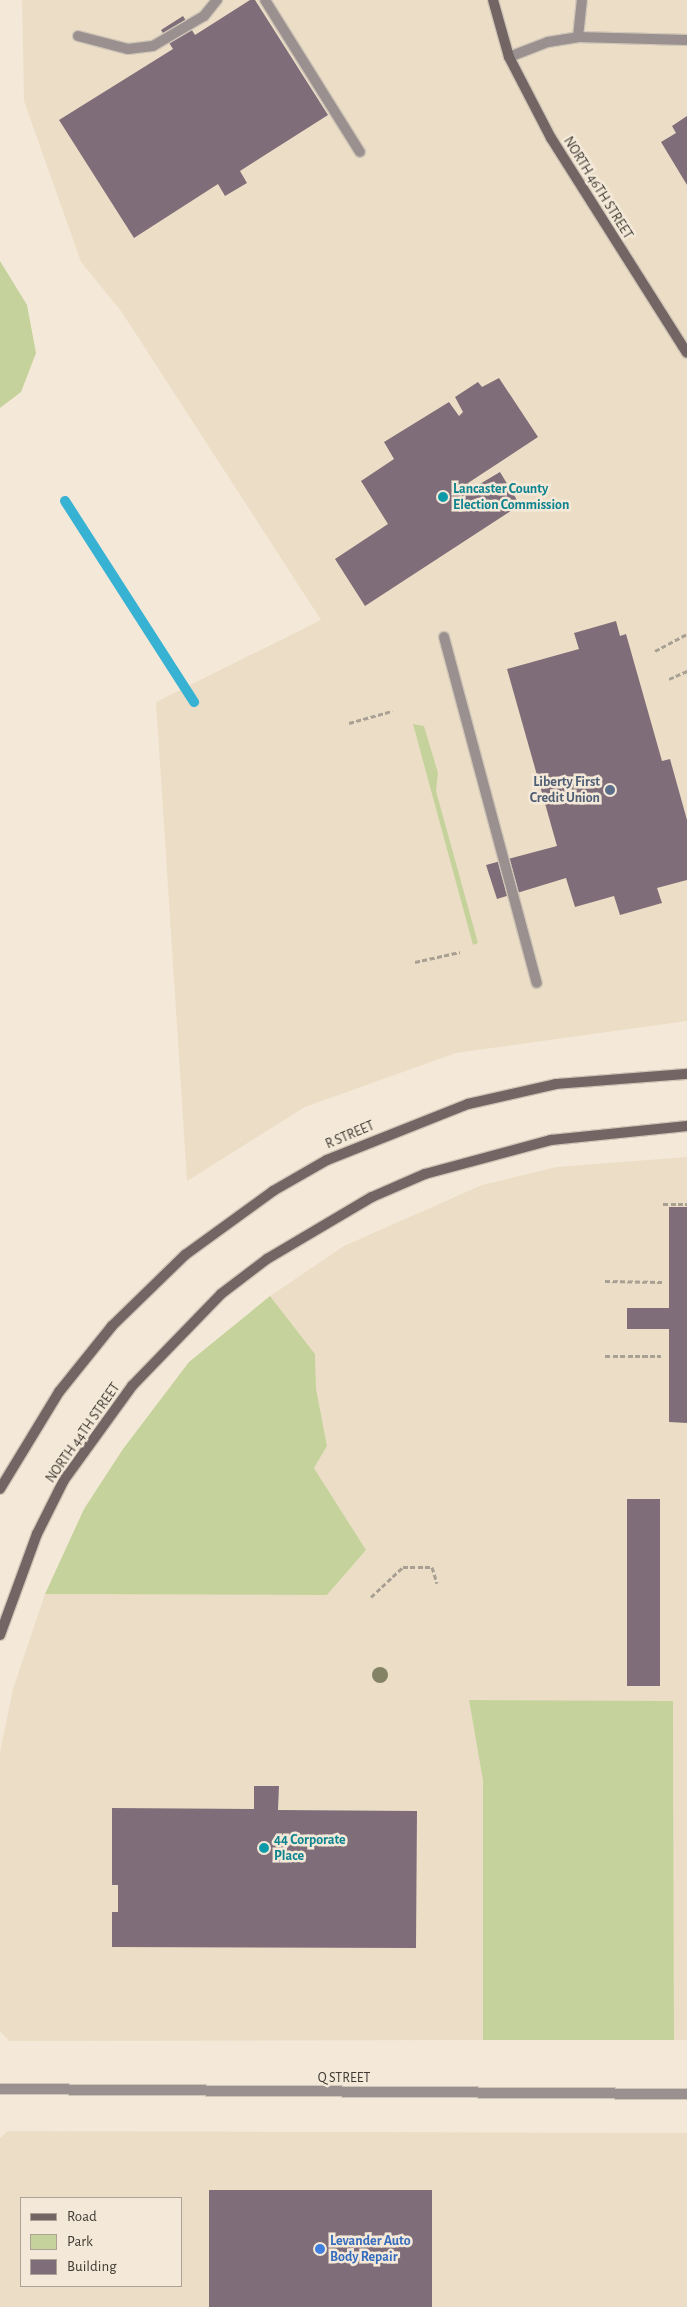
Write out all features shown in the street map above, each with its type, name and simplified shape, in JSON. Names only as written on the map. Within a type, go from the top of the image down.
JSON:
[{"type":"main road","name":"NORTH 46TH STREET","points":[[493,0],[510,57],[550,138],[687,354]]},
{"type":"main road","name":"R STREET","points":[[0,1489],[33,1432],[112,1326],[185,1255],[273,1191],[327,1160],[435,1115],[501,1096],[609,1078],[687,1074]]},
{"type":"main road","name":"NORTH 44TH STREET","points":[[0,1636],[37,1534],[64,1480],[132,1386],[221,1294],[268,1259],[372,1197],[425,1174],[527,1145],[575,1136],[687,1126]]},
{"type":"street","points":[[78,36],[128,49],[153,46],[204,16],[217,0]]},
{"type":"street","points":[[265,0],[360,152]]},
{"type":"street","points":[[578,37],[582,0]]},
{"type":"street","points":[[510,57],[548,42],[578,37],[687,40]]},
{"type":"street","points":[[444,637],[537,983]]},
{"type":"street","name":"Q STREET","points":[[0,2089],[687,2094]]},
{"type":"path","points":[[654,650],[687,634]]},
{"type":"path","points":[[669,680],[687,671]]},
{"type":"path","points":[[349,722],[392,710]]},
{"type":"path","points":[[415,962],[460,952]]},
{"type":"path","points":[[663,1204],[687,1204]]},
{"type":"path","points":[[605,1281],[662,1282]]},
{"type":"path","points":[[605,1356],[661,1356]]},
{"type":"path","points":[[371,1597],[403,1567],[432,1567],[436,1583]]},
{"type":"shaded area","points":[[22,0],[687,0],[687,1021],[456,1053],[305,1107],[187,1181],[156,702],[321,620],[121,311],[81,262],[24,101]]},
{"type":"shaded area","name":"44 Corporate Place","points":[[687,1157],[687,2040],[674,2040],[673,1702],[469,1700],[483,1781],[483,2040],[9,2041],[0,2031],[0,1752],[13,1689],[45,1594],[327,1595],[366,1550],[314,1468],[327,1446],[316,1388],[315,1354],[270,1296],[344,1246],[482,1185],[556,1167]]},
{"type":"shaded area","points":[[8,2131],[687,2133],[687,2307],[0,2307],[0,2138]]},
{"type":"green space","points":[[0,261],[27,305],[36,353],[21,392],[0,408]]},
{"type":"green space","points":[[413,724],[424,726],[438,773],[436,791],[478,943],[473,945]]},
{"type":"green space","points":[[270,1296],[315,1354],[316,1388],[327,1446],[314,1468],[366,1550],[327,1595],[45,1594],[84,1509],[123,1449],[189,1362]]},
{"type":"green space","points":[[469,1700],[673,1701],[674,2040],[483,2040],[483,1781]]},
{"type":"building","points":[[250,0],[255,0],[328,115],[240,171],[247,183],[225,196],[218,184],[134,238],[59,120],[173,49],[161,30],[183,16],[195,35]]},
{"type":"building","points":[[687,116],[687,185],[661,142],[676,133],[672,126]]},
{"type":"building","name":"Lancaster County Election Commission","points":[[499,378],[538,437],[468,483],[473,488],[500,472],[520,505],[365,606],[335,559],[388,524],[361,481],[394,459],[384,442],[449,402],[459,416],[463,412],[455,397],[478,382],[482,387]]},
{"type":"building","name":"Liberty First Credit Union","points":[[616,621],[620,636],[626,634],[662,761],[670,759],[687,820],[687,880],[657,888],[662,903],[620,915],[614,896],[575,907],[566,878],[497,899],[486,865],[557,846],[507,669],[579,649],[574,633]]},
{"type":"building","points":[[669,1207],[687,1207],[687,1423],[669,1422],[669,1329],[627,1329],[627,1308],[669,1308]]},
{"type":"building","points":[[627,1499],[660,1499],[660,1686],[627,1686]]},
{"type":"building","name":"44 Corporate Place","points":[[254,1786],[279,1786],[278,1810],[417,1811],[416,1948],[112,1947],[112,1912],[118,1912],[118,1885],[112,1885],[112,1808],[254,1809]]},
{"type":"building","name":"Levander Auto Body Repair","points":[[209,2190],[432,2190],[432,2307],[209,2307]]},
{"type":"waterway","points":[[65,501],[194,702]]},
{"type":"place","name":"Lancaster County Election Commission","points":[[443,497]]},
{"type":"place","name":"Liberty First Credit Union","points":[[610,790]]},
{"type":"place","name":"44 Corporate Place","points":[[264,1848]]},
{"type":"place","name":"Levander Auto Body Repair","points":[[320,2249]]}]
